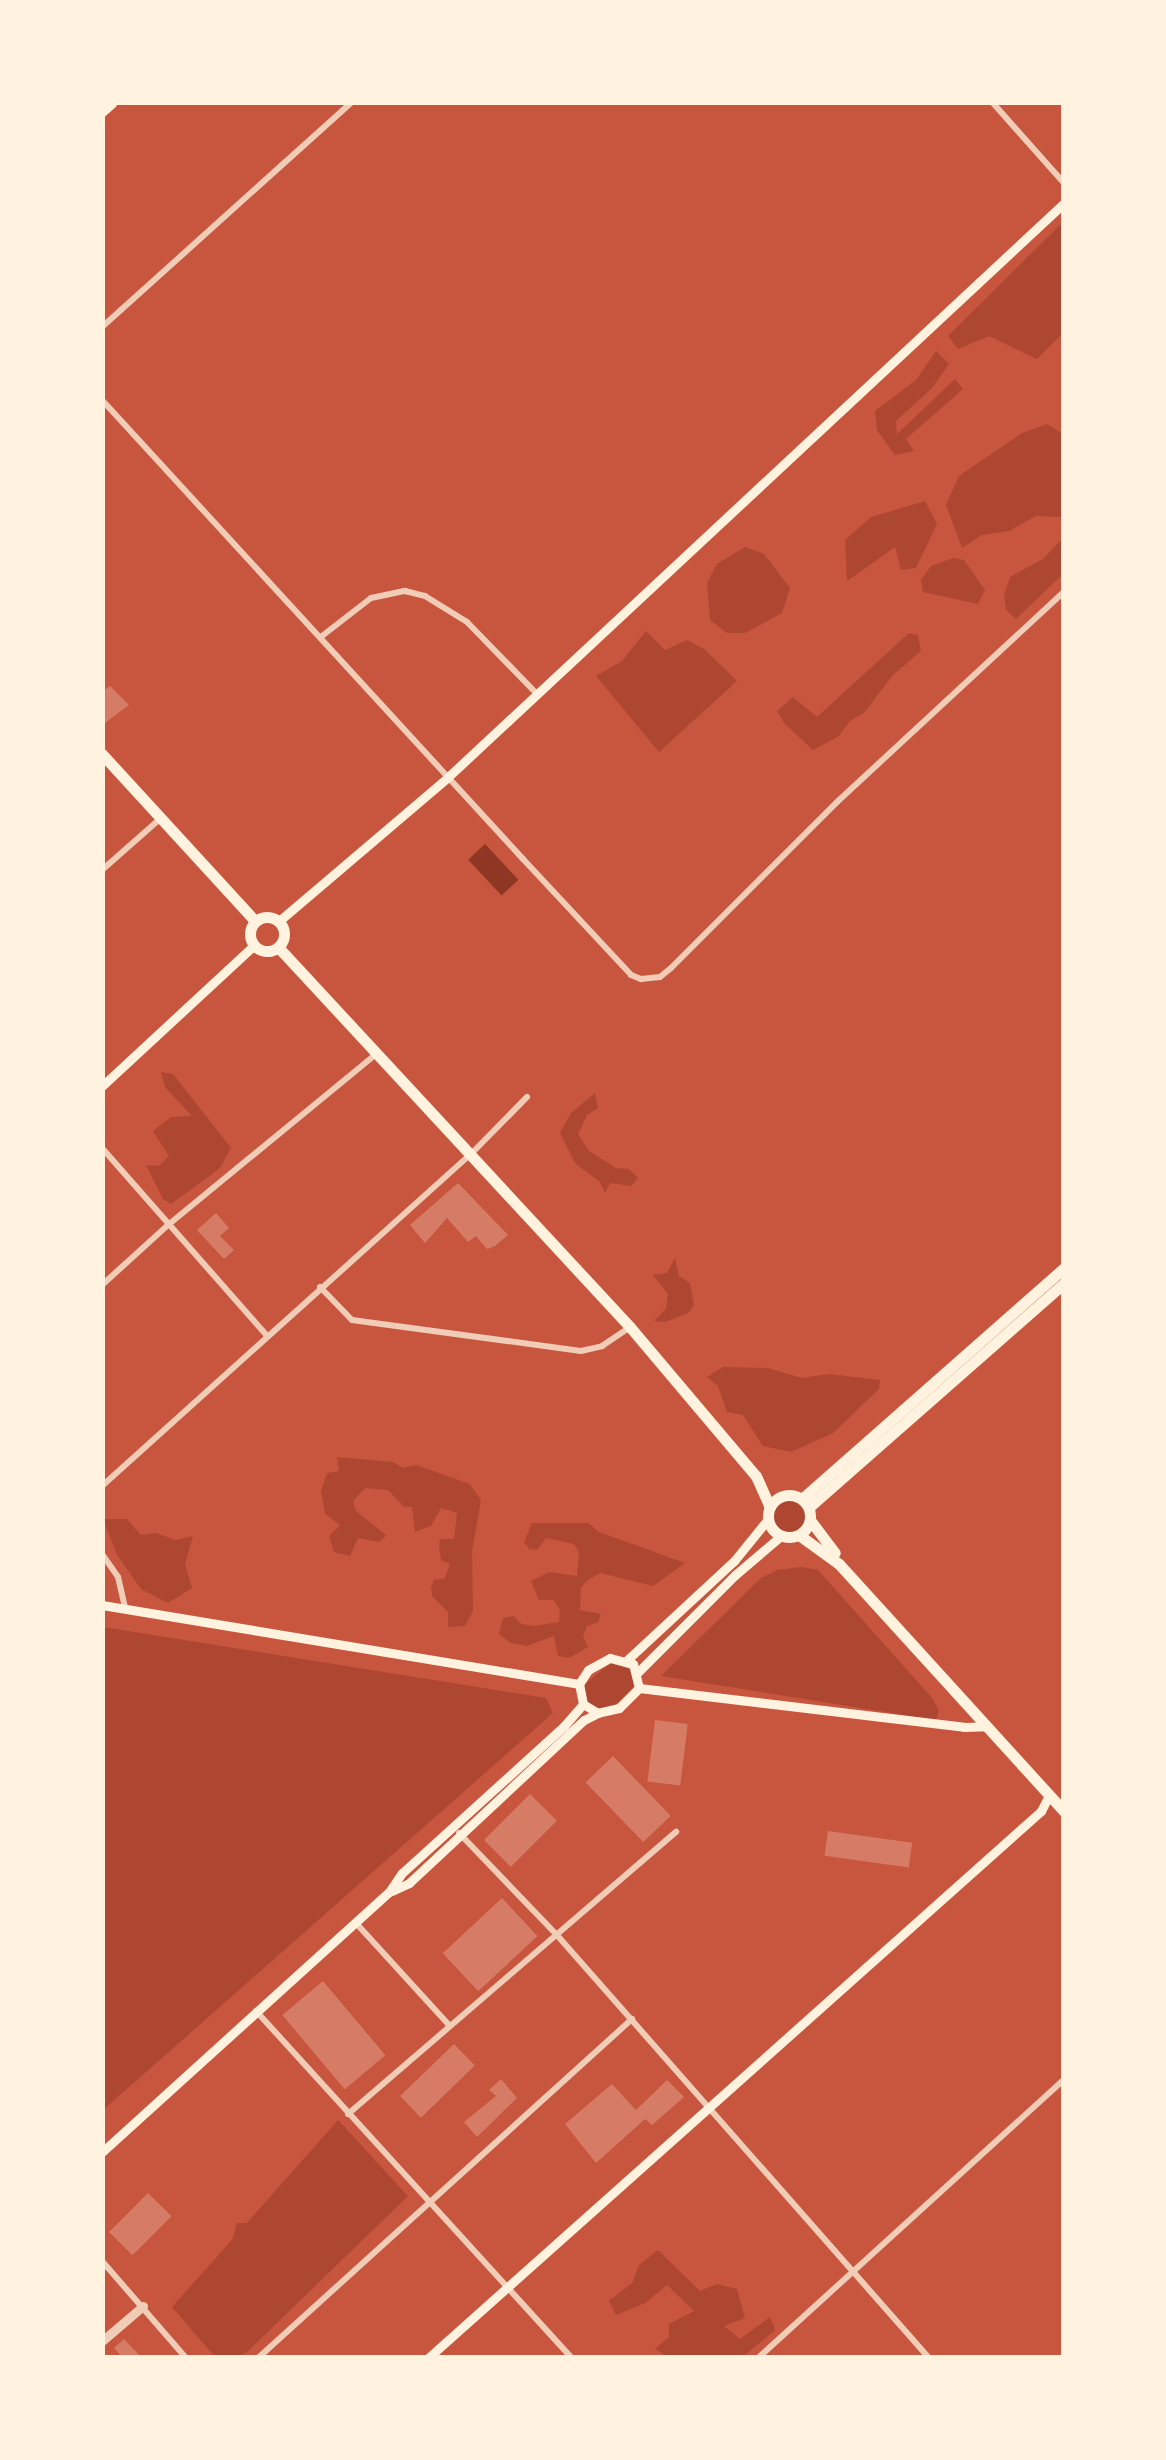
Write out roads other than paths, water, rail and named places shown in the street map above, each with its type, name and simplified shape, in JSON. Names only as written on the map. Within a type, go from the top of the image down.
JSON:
[{"type":"highway","points":[[102,111],[112,102]]},
{"type":"highway","points":[[102,754],[255,921]]},
{"type":"highway","points":[[267,916],[279,921],[284,938],[278,948],[265,951],[254,945],[250,933],[255,921],[267,916]]},
{"type":"highway","points":[[278,948],[630,1327],[756,1476],[807,1508],[860,1582],[1064,1808]]},
{"type":"highway","points":[[798,1535],[807,1508],[1063,1274]]},
{"type":"highway","points":[[756,1476],[782,1536],[798,1535],[829,1554],[1064,1808]]},
{"type":"highway","points":[[769,1513],[783,1496]]},
{"type":"main road","points":[[279,921],[448,777],[1064,204]]},
{"type":"main road","points":[[102,1086],[254,945]]},
{"type":"main road","points":[[579,1684],[602,1661],[626,1660],[734,1561],[769,1513]]},
{"type":"main road","points":[[638,1672],[734,1574],[782,1536]]},
{"type":"main road","points":[[102,1604],[579,1684]]},
{"type":"main road","points":[[626,1660],[638,1672],[640,1688]]},
{"type":"main road","points":[[579,1684],[583,1704]]},
{"type":"main road","points":[[640,1688],[964,1727],[987,1726]]},
{"type":"main road","points":[[389,1892],[410,1883],[584,1720],[598,1712],[619,1708],[640,1688]]},
{"type":"main road","points":[[583,1704],[598,1712]]},
{"type":"main road","points":[[102,2152],[389,1892],[402,1873],[564,1726],[583,1704]]},
{"type":"main road","points":[[428,2358],[1040,1811],[1049,1795]]},
{"type":"street","points":[[102,327],[352,102]]},
{"type":"street","points":[[992,102],[1064,183]]},
{"type":"street","points":[[102,400],[632,975],[660,976],[837,802],[1064,592]]},
{"type":"street","points":[[322,636],[372,598],[405,591],[425,596],[468,622],[536,693]]},
{"type":"street","points":[[102,870],[162,817]]},
{"type":"street","points":[[102,1285],[168,1224],[376,1054]]},
{"type":"street","points":[[102,1486],[471,1154],[527,1097]]},
{"type":"street","points":[[102,1148],[266,1335]]},
{"type":"street","points":[[320,1288],[352,1320],[582,1351],[602,1346],[630,1327]]},
{"type":"street","points":[[102,1554],[118,1578],[125,1608]]},
{"type":"street","points":[[453,1826],[556,1934],[929,2358]]},
{"type":"street","points":[[348,2114],[448,2024],[676,1832]]},
{"type":"street","points":[[355,1922],[448,2024]]},
{"type":"street","points":[[256,2011],[509,2284],[572,2358]]},
{"type":"street","points":[[258,2358],[632,2019]]},
{"type":"street","points":[[758,2358],[1064,2080]]},
{"type":"street","points":[[102,2262],[186,2358]]},
{"type":"street","points":[[102,2341],[143,2306]]}]
